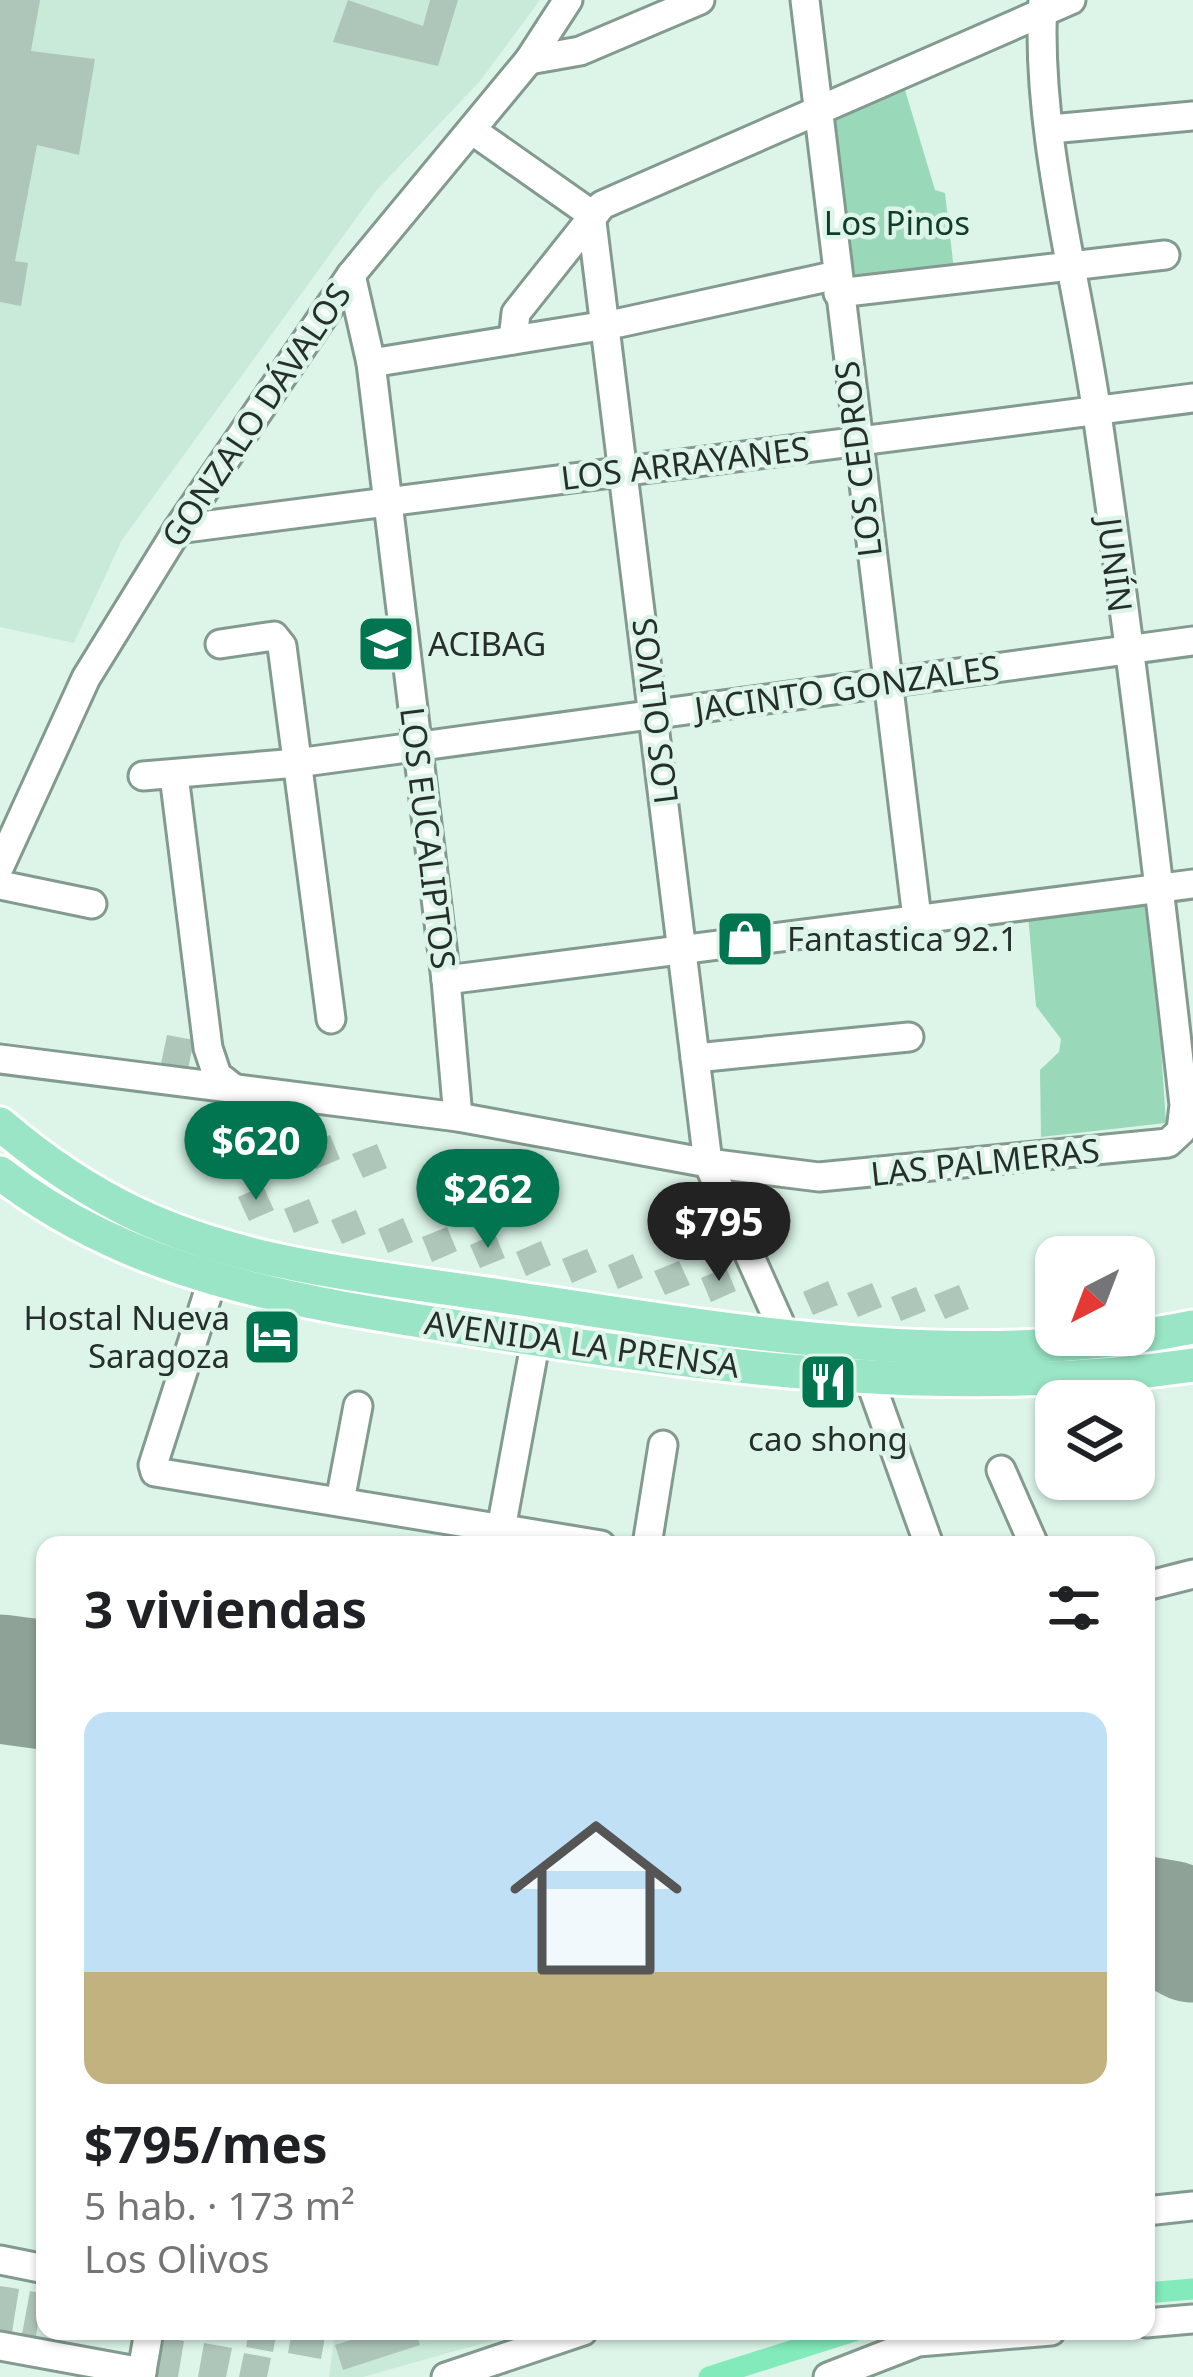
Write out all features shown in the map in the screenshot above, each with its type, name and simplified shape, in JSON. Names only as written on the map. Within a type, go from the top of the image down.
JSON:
[{"type":"main road","name":"AVENIDA LA PRENSA","points":[[0,1124],[52,1167],[138,1215],[242,1252],[623,1318],[786,1337],[938,1347],[1101,1341],[1193,1327]]},
{"type":"main road","name":"AVENIDA LA PRENSA","points":[[0,1173],[37,1202],[129,1250],[212,1281],[650,1358],[946,1382],[1088,1378],[1193,1365]]},
{"type":"street","name":"GONZALO DÁVALOS","points":[[0,866],[5,837],[86,678],[178,529],[351,275],[530,60],[568,0]]},
{"type":"street","points":[[530,60],[580,50],[700,0]]},
{"type":"street","name":"LOS CEDROS","points":[[805,0],[917,918]]},
{"type":"street","points":[[513,340],[516,313],[602,205],[820,112],[1043,6],[1071,0]]},
{"type":"street","name":"JUNÍN","points":[[1043,6],[1051,129],[1096,411],[1160,888],[1184,1105],[1181,1131]]},
{"type":"street","points":[[1051,129],[1193,116]]},
{"type":"street","points":[[472,130],[591,214]]},
{"type":"street","name":"LOS OLIVOS","points":[[591,214],[708,1163],[786,1337]]},
{"type":"street","points":[[371,363],[837,284],[1074,269],[1165,256]]},
{"type":"street","name":"LOS EUCALIPTOS","points":[[351,275],[371,363],[446,980],[458,1117]]},
{"type":"street","name":"LOS ARRAYANES","points":[[178,529],[1193,398]]},
{"type":"street","points":[[220,644],[279,639],[331,1018]]},
{"type":"street","name":"JACINTO GONZALES","points":[[143,776],[297,763],[1193,641]]},
{"type":"street","points":[[174,775],[208,1048],[217,1075],[231,1086]]},
{"type":"street","points":[[446,980],[1193,884]]},
{"type":"street","points":[[0,885],[92,904]]},
{"type":"street","points":[[695,1058],[909,1037]]},
{"type":"street","name":"LAS PALMERAS","points":[[0,1059],[458,1117],[708,1163],[819,1178],[1168,1143],[1181,1131]]},
{"type":"street","points":[[212,1281],[153,1469],[545,1536]]},
{"type":"street","points":[[501,1529],[536,1339]]},
{"type":"street","points":[[868,1375],[925,1536]]},
{"type":"street","points":[[340,1502],[358,1406]]},
{"type":"street","points":[[648,1536],[663,1445]]},
{"type":"street","points":[[1001,1470],[1030,1536]]},
{"type":"street","points":[[1155,1584],[1193,1574]]},
{"type":"street","points":[[1155,2210],[1193,2206]]},
{"type":"street","points":[[0,2260],[36,2267]]},
{"type":"street","points":[[1155,2322],[1193,2320]]},
{"type":"street","points":[[0,2346],[141,2375],[147,2340]]},
{"type":"street","points":[[446,2377],[556,2340]]},
{"type":"street","points":[[828,2377],[918,2342],[942,2340]]},
{"type":"shaded area","points":[[0,0],[540,0],[480,81],[376,191],[122,540],[74,643],[0,627]]},
{"type":"shaded area","points":[[334,2340],[494,2340],[363,2377],[329,2377]]},
{"type":"green space","name":"Los Pinos","points":[[905,90],[935,190],[945,193],[954,270],[855,281],[830,119]]},
{"type":"green space","points":[[1151,897],[1166,1123],[1041,1137],[1040,1070],[1059,1052],[1061,1039],[1036,1006],[1028,915]]},
{"type":"building","points":[[0,0],[40,0],[31,51],[95,59],[79,155],[37,145],[15,261],[28,263],[21,306],[0,302]]},
{"type":"building","points":[[348,0],[423,26],[430,0],[458,0],[438,66],[333,42]]},
{"type":"building","points":[[167,1035],[194,1040],[186,1079],[159,1073]]},
{"type":"building","points":[[283,1123],[294,1147],[269,1157],[259,1133]]},
{"type":"building","points":[[330,1135],[340,1159],[316,1169],[305,1145]]},
{"type":"building","points":[[377,1144],[387,1168],[363,1178],[352,1154]]},
{"type":"building","points":[[263,1186],[274,1210],[249,1221],[238,1197]]},
{"type":"building","points":[[309,1199],[319,1223],[294,1233],[284,1209]]},
{"type":"building","points":[[356,1210],[366,1234],[342,1244],[331,1220]]},
{"type":"building","points":[[403,1218],[413,1242],[388,1253],[378,1229]]},
{"type":"building","points":[[447,1227],[457,1251],[432,1262],[422,1237]]},
{"type":"building","points":[[495,1234],[505,1258],[480,1268],[470,1245]]},
{"type":"building","points":[[541,1241],[551,1265],[526,1276],[516,1252]]},
{"type":"building","points":[[587,1249],[597,1272],[572,1283],[562,1259]]},
{"type":"building","points":[[633,1254],[643,1278],[618,1289],[608,1265]]},
{"type":"building","points":[[679,1261],[690,1285],[665,1295],[654,1271]]},
{"type":"building","points":[[726,1267],[736,1291],[711,1302],[701,1278]]},
{"type":"building","points":[[828,1281],[838,1305],[813,1315],[803,1292]]},
{"type":"building","points":[[872,1283],[882,1307],[858,1317],[847,1293]]},
{"type":"building","points":[[959,1285],[969,1309],[945,1319],[934,1295]]},
{"type":"building","points":[[916,1287],[926,1311],[901,1321],[891,1297]]},
{"type":"building","points":[[0,2286],[19,2289],[12,2332],[0,2330]]},
{"type":"building","points":[[30,2291],[36,2292],[36,2337],[22,2334]]},
{"type":"building","points":[[156,2340],[184,2341],[178,2377],[150,2377]]},
{"type":"building","points":[[247,2340],[275,2340],[273,2352],[246,2347]]},
{"type":"building","points":[[290,2340],[324,2340],[321,2359],[288,2353]]},
{"type":"building","points":[[351,2340],[418,2340],[420,2345],[343,2370],[335,2345]]},
{"type":"building","points":[[204,2343],[232,2348],[226,2377],[198,2377]]},
{"type":"building","points":[[244,2353],[271,2358],[267,2377],[239,2377]]},
{"type":"waterway","points":[[1155,2292],[1193,2289]]},
{"type":"waterway","points":[[709,2377],[826,2340]]},
{"type":"runway","points":[[0,1679],[36,1684]]},
{"type":"runway","points":[[1155,1923],[1193,1938]]},
{"type":"place","name":"ACIBAG","points":[[386,644]]},
{"type":"place","name":"Fantastica 92.1","points":[[745,939]]},
{"type":"place","name":"Hostal Nueva Saragoza","points":[[272,1337]]},
{"type":"place","name":"cao shong","points":[[828,1382]]}]
